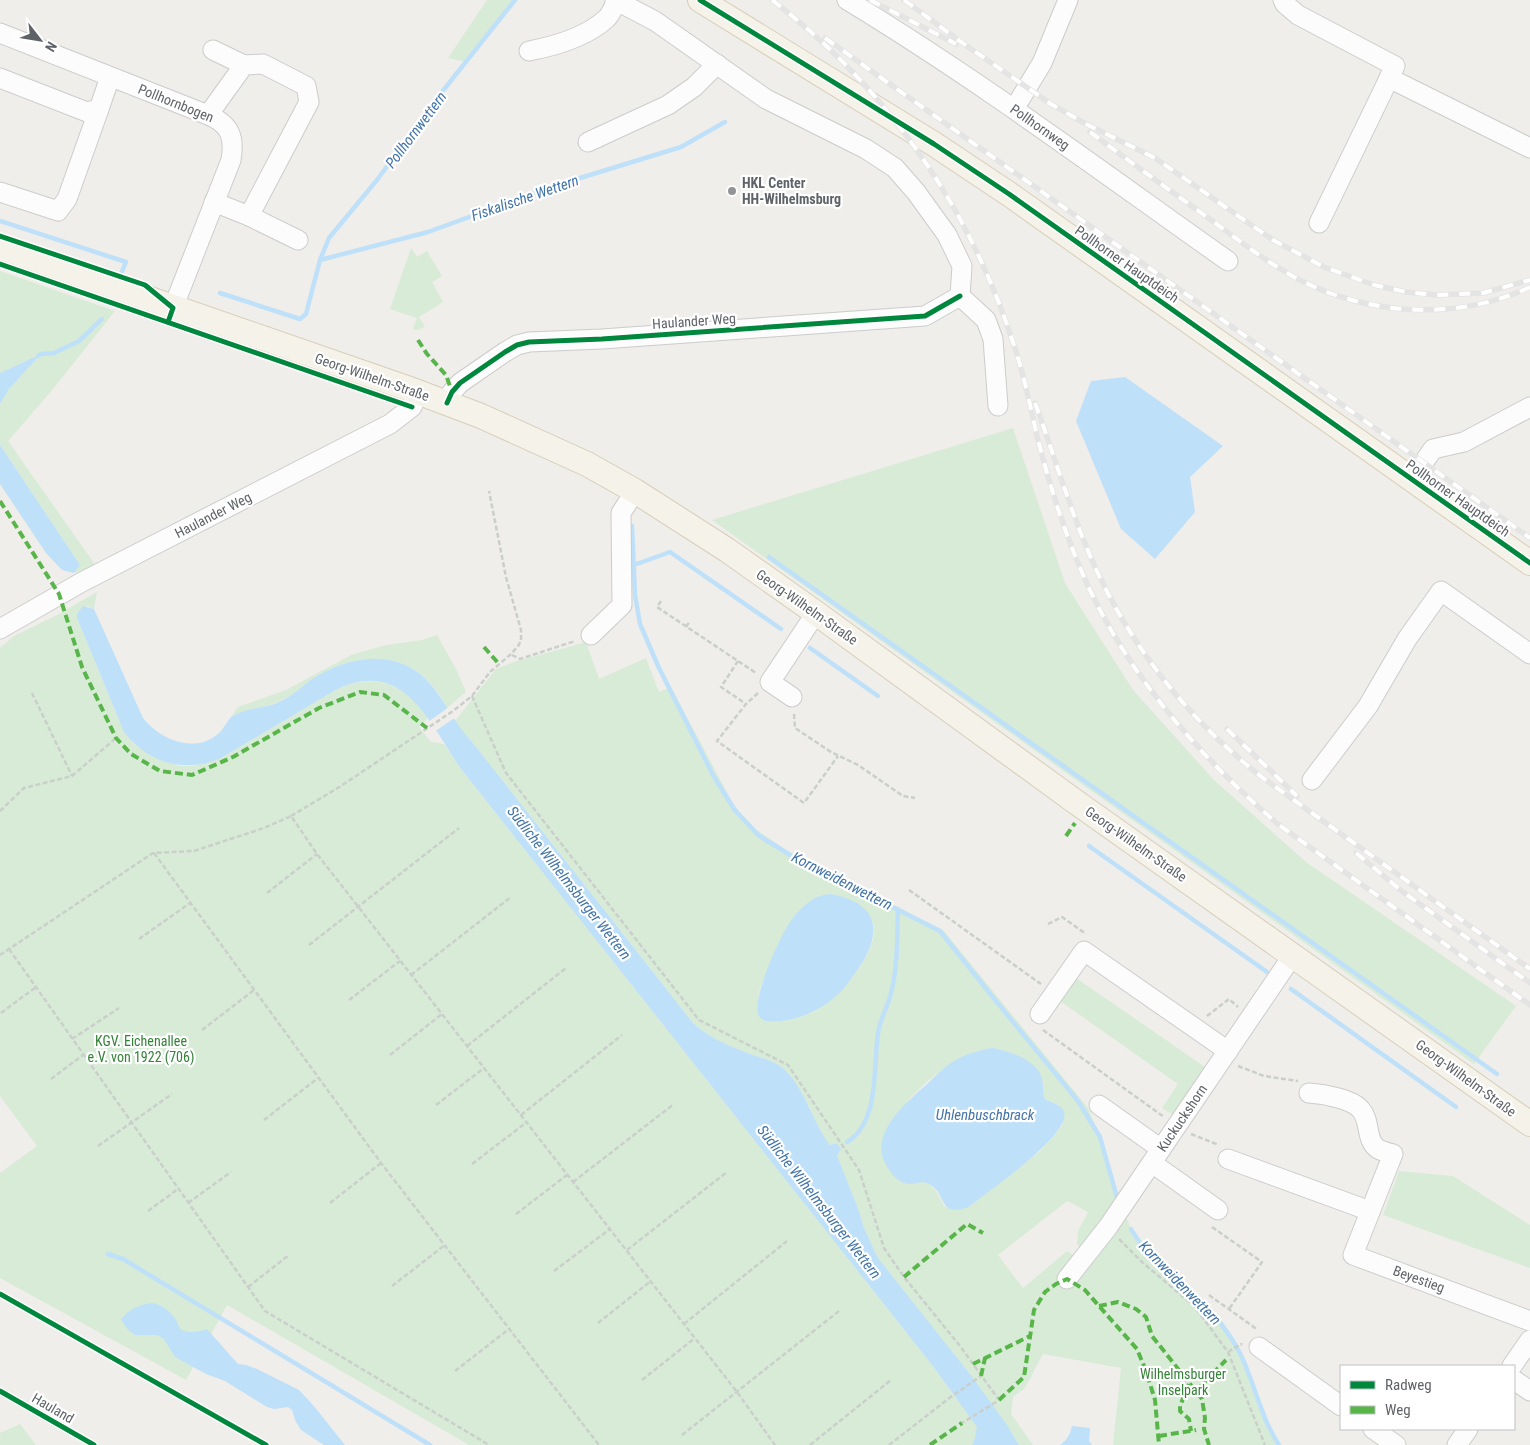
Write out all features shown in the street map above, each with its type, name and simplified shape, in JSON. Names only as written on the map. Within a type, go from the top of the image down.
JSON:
[{"type":"main road","name":"Pollhorner Hauptdeich","points":[[700,0],[934,144],[1009,194],[1530,563]]},
{"type":"main road","name":"Georg-Wilhelm-Straße","points":[[0,247],[447,403],[552,447],[635,491],[727,550],[1073,800],[1530,1124]]},
{"type":"street","name":"Pollhornweg","points":[[847,0],[903,34],[1014,109],[1228,261]]},
{"type":"street","points":[[1014,109],[1042,63],[1068,0]]},
{"type":"street","points":[[1283,0],[1298,15],[1395,66],[1319,224]]},
{"type":"street","points":[[529,50],[553,46],[589,30],[608,17],[616,1],[655,21],[766,99],[866,149],[895,168],[916,192],[947,235],[962,266],[960,296],[986,320],[993,340],[998,406]]},
{"type":"street","name":"Pollhornbogen","points":[[0,33],[208,115],[222,122],[230,132],[231,160],[173,308]]},
{"type":"street","points":[[213,50],[244,64],[263,64],[306,86],[308,102],[249,216]]},
{"type":"street","points":[[208,115],[244,64]]},
{"type":"street","points":[[588,142],[668,106],[694,87],[717,64]]},
{"type":"street","points":[[0,192],[58,211],[67,199],[110,77]]},
{"type":"street","points":[[0,78],[87,112],[99,109]]},
{"type":"street","points":[[1389,78],[1530,148]]},
{"type":"street","points":[[214,202],[249,216],[298,240]]},
{"type":"street","name":"Haulander Weg","points":[[447,403],[452,392],[460,382],[517,345],[529,342],[602,339],[925,316],[960,296]]},
{"type":"street","name":"Haulander Weg","points":[[0,629],[66,590],[390,424],[412,408],[418,392]]},
{"type":"street","points":[[1412,479],[1433,448],[1464,442],[1530,407]]},
{"type":"street","points":[[590,635],[622,605],[621,513],[635,491]]},
{"type":"street","points":[[1312,780],[1368,706],[1407,639],[1440,591],[1530,654]]},
{"type":"street","points":[[792,698],[770,682],[816,613]]},
{"type":"street","points":[[1040,1014],[1084,951],[1198,1030],[1225,1056]]},
{"type":"street","name":"Kuckuckshorn","points":[[1067,1280],[1131,1193],[1293,955]]},
{"type":"street","name":"Beyestieg","points":[[1309,1093],[1330,1095],[1360,1108],[1367,1119],[1370,1137],[1377,1148],[1393,1154],[1353,1255],[1530,1320]]},
{"type":"street","points":[[1099,1105],[1218,1210]]},
{"type":"street","points":[[1228,1159],[1370,1211]]},
{"type":"street","points":[[1513,1365],[1530,1340]]},
{"type":"street","points":[[1250,1346],[1340,1405]]},
{"type":"street","points":[[1515,1381],[1530,1391]]},
{"type":"street","points":[[1374,1430],[1396,1445]]},
{"type":"street","points":[[1457,1445],[1467,1430]]},
{"type":"path","points":[[0,955],[153,853],[194,851],[264,828],[291,816],[341,786],[430,727],[472,696],[490,672],[512,654],[521,641],[521,630],[506,576],[488,491]]},
{"type":"path","points":[[661,601],[657,607],[770,682],[746,704],[717,742],[804,803],[838,756]]},
{"type":"path","points":[[686,627],[690,621]]},
{"type":"path","points":[[512,654],[520,659],[590,635]]},
{"type":"path","points":[[716,646],[720,641]]},
{"type":"path","points":[[744,665],[748,660]]},
{"type":"path","points":[[738,661],[721,687],[746,704]]},
{"type":"path","points":[[32,693],[72,776]]},
{"type":"path","points":[[472,696],[506,773],[699,1020],[788,1065],[859,1170],[884,1248],[904,1277],[960,1346],[999,1400],[962,1423]]},
{"type":"path","points":[[792,698],[795,728],[838,756],[858,765],[903,796],[915,798]]},
{"type":"path","points":[[1,809],[24,788],[72,776],[116,738]]},
{"type":"path","points":[[291,816],[317,854],[651,1281],[737,1392],[775,1445]]},
{"type":"path","points":[[309,944],[459,828]]},
{"type":"path","points":[[153,853],[381,1163],[599,1445]]},
{"type":"path","points":[[267,893],[317,854]]},
{"type":"path","points":[[909,890],[1054,993]]},
{"type":"path","points":[[411,975],[511,896]]},
{"type":"path","points":[[139,939],[190,903]]},
{"type":"path","points":[[9,949],[265,1311],[489,1445]]},
{"type":"path","points":[[349,1000],[400,961]]},
{"type":"path","points":[[467,1046],[566,968]]},
{"type":"path","points":[[1,1013],[36,987]]},
{"type":"path","points":[[202,1030],[254,990]]},
{"type":"path","points":[[1198,1030],[1206,1017],[1228,999],[1251,1018]]},
{"type":"path","points":[[72,1039],[118,1008]]},
{"type":"path","points":[[390,1055],[442,1014]]},
{"type":"path","points":[[1040,1014],[1041,1028],[1161,1114],[1175,1128]]},
{"type":"path","points":[[521,1115],[622,1035]]},
{"type":"path","points":[[51,1079],[83,1055]]},
{"type":"path","points":[[1225,1056],[1264,1076],[1311,1083],[1309,1093]]},
{"type":"path","points":[[436,1105],[484,1068]]},
{"type":"path","points":[[264,1120],[318,1078]]},
{"type":"path","points":[[98,1146],[172,1094]]},
{"type":"path","points":[[573,1182],[674,1104]]},
{"type":"path","points":[[472,1164],[527,1122]]},
{"type":"path","points":[[330,1203],[381,1163]]},
{"type":"path","points":[[188,1203],[231,1172]]},
{"type":"path","points":[[626,1250],[727,1172]]},
{"type":"path","points":[[516,1214],[567,1175]]},
{"type":"path","points":[[148,1211],[178,1189]]},
{"type":"path","points":[[1218,1210],[1208,1224],[1262,1262],[1229,1309]]},
{"type":"path","points":[[1108,1226],[1123,1243],[1194,1306],[1229,1351],[1265,1445]]},
{"type":"path","points":[[554,1271],[610,1229]]},
{"type":"path","points":[[684,1324],[787,1241]]},
{"type":"path","points":[[392,1286],[445,1245]]},
{"type":"path","points":[[248,1287],[289,1255]]},
{"type":"path","points":[[598,1323],[651,1281]]},
{"type":"path","points":[[1209,1294],[1264,1334],[1250,1346],[1229,1351]]},
{"type":"path","points":[[682,1435],[840,1311]]},
{"type":"path","points":[[455,1370],[509,1329]]},
{"type":"path","points":[[642,1380],[695,1338]]},
{"type":"path","points":[[1226,1360],[1230,1356]]},
{"type":"path","points":[[889,1445],[980,1376]]},
{"type":"path","points":[[810,1445],[891,1380]]},
{"type":"green space","points":[[487,0],[517,0],[467,62],[448,58]]},
{"type":"green space","points":[[411,248],[417,257],[427,251],[442,276],[432,282],[443,302],[419,317],[425,327],[418,330],[413,329],[417,318],[390,309]]},
{"type":"green space","points":[[0,271],[115,311],[53,389],[8,441],[96,566],[74,573],[80,565],[0,445],[0,404],[9,389],[40,355],[0,373]]},
{"type":"green space","points":[[1013,428],[1065,583],[1133,690],[1214,780],[1306,862],[1516,1006],[1474,1064],[712,520]]},
{"type":"green space","points":[[97,592],[94,609],[87,606],[77,614],[77,618],[119,720],[134,744],[150,755],[179,766],[193,766],[221,758],[334,691],[348,685],[361,682],[387,684],[409,696],[428,718],[419,727],[431,742],[444,744],[461,769],[932,1365],[960,1404],[980,1388],[878,1258],[864,1228],[837,1155],[841,1149],[837,1143],[830,1145],[804,1096],[792,1078],[777,1064],[720,1041],[693,1023],[455,721],[496,669],[514,662],[586,642],[599,679],[646,658],[659,692],[671,687],[740,814],[757,830],[792,854],[847,880],[944,931],[1088,1108],[1100,1137],[1118,1201],[1135,1236],[1149,1254],[1210,1309],[1232,1339],[1241,1356],[1271,1433],[1278,1445],[1113,1445],[1121,1368],[1043,1354],[1025,1388],[1013,1397],[1011,1414],[1033,1445],[1019,1445],[1007,1425],[973,1445],[469,1445],[227,1305],[186,1380],[0,1278],[0,1173],[37,1146],[0,1096],[0,648],[14,636],[57,615]],"holes":[[[830,894],[851,900],[863,909],[872,920],[874,937],[864,960],[847,983],[820,1008],[808,1015],[794,1019],[765,1021],[758,998],[769,967]],[[993,1048],[999,1049],[1020,1057],[1032,1065],[1041,1076],[1045,1099],[1059,1105],[1064,1115],[1062,1126],[1039,1152],[969,1207],[945,1207],[934,1188],[923,1182],[891,1122],[911,1097],[935,1075],[962,1058]],[[1067,1201],[1088,1212],[1078,1231],[1077,1244],[1081,1249],[1077,1258],[1067,1251],[1023,1288],[998,1255]]]},
{"type":"green space","points":[[437,635],[456,669],[466,692],[447,708],[435,689],[422,676],[409,667],[394,661],[363,659],[332,668],[276,703],[235,714],[230,718],[238,707],[286,690],[351,655],[386,645],[422,640]]},
{"type":"green space","points":[[1076,978],[1205,1067],[1173,1115],[1162,1108],[1178,1084],[1060,1001]]},
{"type":"green space","points":[[1399,1171],[1453,1176],[1530,1225],[1530,1268],[1383,1215]]},
{"type":"green space","points":[[20,1424],[36,1445],[0,1445],[0,1433]]},
{"type":"water","points":[[41,354],[9,389],[0,404],[0,373]]},
{"type":"water","points":[[1125,377],[1223,446],[1190,477],[1195,512],[1155,559],[1121,529],[1076,421],[1091,381]]},
{"type":"water","points":[[0,445],[80,565],[74,573],[62,570],[46,553],[0,484]]},
{"type":"water","name":"Südliche Wilhelmsburger Wettern","points":[[83,606],[94,609],[143,718],[158,732],[178,742],[200,743],[210,740],[221,731],[233,715],[277,703],[292,695],[317,676],[351,662],[375,659],[388,660],[411,668],[430,683],[465,734],[693,1023],[720,1041],[777,1064],[792,1078],[804,1096],[830,1145],[837,1143],[841,1149],[837,1155],[864,1228],[878,1258],[973,1378],[1019,1445],[972,1445],[977,1427],[932,1365],[461,769],[425,714],[411,699],[396,687],[378,681],[358,682],[334,691],[221,758],[194,765],[168,763],[144,751],[124,732],[77,618],[77,614]]},
{"type":"water","points":[[830,894],[847,898],[860,905],[873,922],[871,945],[865,958],[842,991],[821,1008],[793,1019],[765,1021],[759,1016],[757,1009],[759,997],[767,969],[780,941],[790,922],[804,906],[811,900]]},
{"type":"water","name":"Uhlenbuschbrack","points":[[993,1048],[1027,1060],[1037,1069],[1042,1078],[1045,1099],[1059,1105],[1063,1109],[1063,1122],[1042,1148],[1009,1177],[969,1207],[959,1210],[952,1209],[947,1207],[939,1193],[929,1184],[922,1182],[907,1184],[895,1177],[884,1161],[881,1150],[883,1139],[892,1119],[908,1101],[942,1070],[963,1056]]},
{"type":"water","points":[[153,1303],[170,1312],[180,1329],[193,1332],[207,1329],[238,1364],[257,1369],[299,1390],[345,1445],[324,1445],[301,1430],[292,1410],[288,1407],[274,1409],[267,1407],[225,1381],[206,1374],[175,1357],[164,1339],[157,1335],[135,1335],[127,1329],[121,1319],[124,1315],[135,1308]]},
{"type":"water","points":[[1072,1426],[1090,1428],[1089,1441],[1092,1445],[1060,1445],[1068,1437]]},
{"type":"pier","points":[[449,707],[456,717],[434,732],[428,722]]},
{"type":"waterway","name":"Pollhornwettern","points":[[220,293],[300,319],[306,314],[320,260],[329,238],[377,180],[434,102],[515,0]]},
{"type":"waterway","name":"Fiskalische Wettern","points":[[320,260],[428,232],[554,186],[681,147],[725,122]]},
{"type":"waterway","points":[[0,221],[126,262],[121,274]]},
{"type":"waterway","points":[[38,356],[54,353],[79,341],[102,319]]},
{"type":"waterway","name":"Kornweidenwettern","points":[[632,526],[635,595],[640,624],[659,668],[713,775],[734,809],[758,835],[795,858],[940,931],[1078,1101],[1100,1137],[1118,1201]]},
{"type":"waterway","points":[[634,565],[670,552],[781,629]]},
{"type":"waterway","points":[[769,557],[1497,1074]]},
{"type":"waterway","points":[[810,648],[878,696]]},
{"type":"waterway","points":[[1089,846],[1267,972]]},
{"type":"waterway","points":[[847,1142],[858,1133],[870,1108],[875,1077],[878,1033],[890,998],[895,972],[898,909]]},
{"type":"waterway","points":[[1291,989],[1456,1107]]},
{"type":"waterway","name":"Kornweidenwettern","points":[[1131,1229],[1148,1252],[1190,1290],[1226,1330],[1245,1364],[1265,1419],[1279,1445]]},
{"type":"waterway","points":[[108,1254],[123,1259],[430,1445]]},
{"type":"railway","points":[[772,0],[815,36],[855,74],[924,159],[952,206],[978,254],[1000,305],[1021,368],[1053,493],[1080,568],[1106,621],[1125,654],[1147,685],[1171,716],[1222,773],[1279,825],[1530,1005]]},
{"type":"railway","points":[[870,0],[956,44]]},
{"type":"railway","points":[[904,0],[1051,104],[1086,124],[1155,158],[1273,240],[1324,267],[1374,285],[1406,292],[1437,295],[1483,293],[1530,280]]},
{"type":"railway","points":[[825,38],[1530,538]]},
{"type":"railway","points":[[1090,132],[1263,258],[1298,279],[1325,291],[1354,301],[1414,310],[1444,309],[1473,305],[1502,298],[1530,287]]},
{"type":"railway","points":[[1035,403],[1078,527],[1110,598],[1146,655],[1188,709],[1263,778],[1530,969]]},
{"type":"railway","points":[[1227,729],[1297,796]]},
{"type":"railway","points":[[1356,853],[1403,892],[1530,983]]},
{"type":"marked path","points":[[418,340],[427,354],[446,375],[452,392]]},
{"type":"marked path","points":[[0,501],[59,594],[82,667],[116,738],[131,754],[160,771],[192,775],[233,757],[319,708],[360,692],[384,695],[427,728]]},
{"type":"marked path","points":[[484,647],[499,664]]},
{"type":"marked path","points":[[1066,836],[1075,823]]},
{"type":"marked path","points":[[904,1277],[967,1224],[983,1233]]},
{"type":"marked path","points":[[999,1400],[1024,1377],[1034,1310],[1045,1292],[1067,1279],[1085,1290],[1137,1349],[1155,1400],[1159,1445]]},
{"type":"marked path","points":[[1099,1306],[1118,1302],[1136,1309],[1146,1317],[1152,1336],[1202,1399],[1205,1418],[1204,1429],[1209,1445]]},
{"type":"marked path","points":[[973,1364],[1030,1336]]},
{"type":"marked path","points":[[981,1376],[985,1358]]},
{"type":"marked path","points":[[1196,1391],[1226,1360]]},
{"type":"marked path","points":[[1189,1384],[1180,1406],[1180,1411],[1189,1419],[1191,1431]]},
{"type":"marked path","points":[[930,1445],[962,1423]]},
{"type":"marked path","points":[[1159,1436],[1196,1430]]},
{"type":"cycle path","points":[[700,0],[934,144],[1009,194],[1530,563]]},
{"type":"cycle path","points":[[0,236],[145,285],[173,308],[168,322]]},
{"type":"cycle path","points":[[0,264],[412,407]]},
{"type":"cycle path","points":[[447,403],[452,392],[460,383],[505,352],[517,345],[529,342],[602,339],[925,316],[960,296]]},
{"type":"cycle path","points":[[0,1294],[266,1445]]},
{"type":"cycle path","name":"Hauland","points":[[0,1391],[94,1445]]},
{"type":"place","name":"HKL Center HH-Wilhelmsburg","points":[[732,191]]},
{"type":"park label","name":"KGV. Eichenallee e.V. von 1922 (706)","points":[[141,1050]]},
{"type":"park label","name":"Wilhelmsburger Inselpark","points":[[1183,1382]]}]
